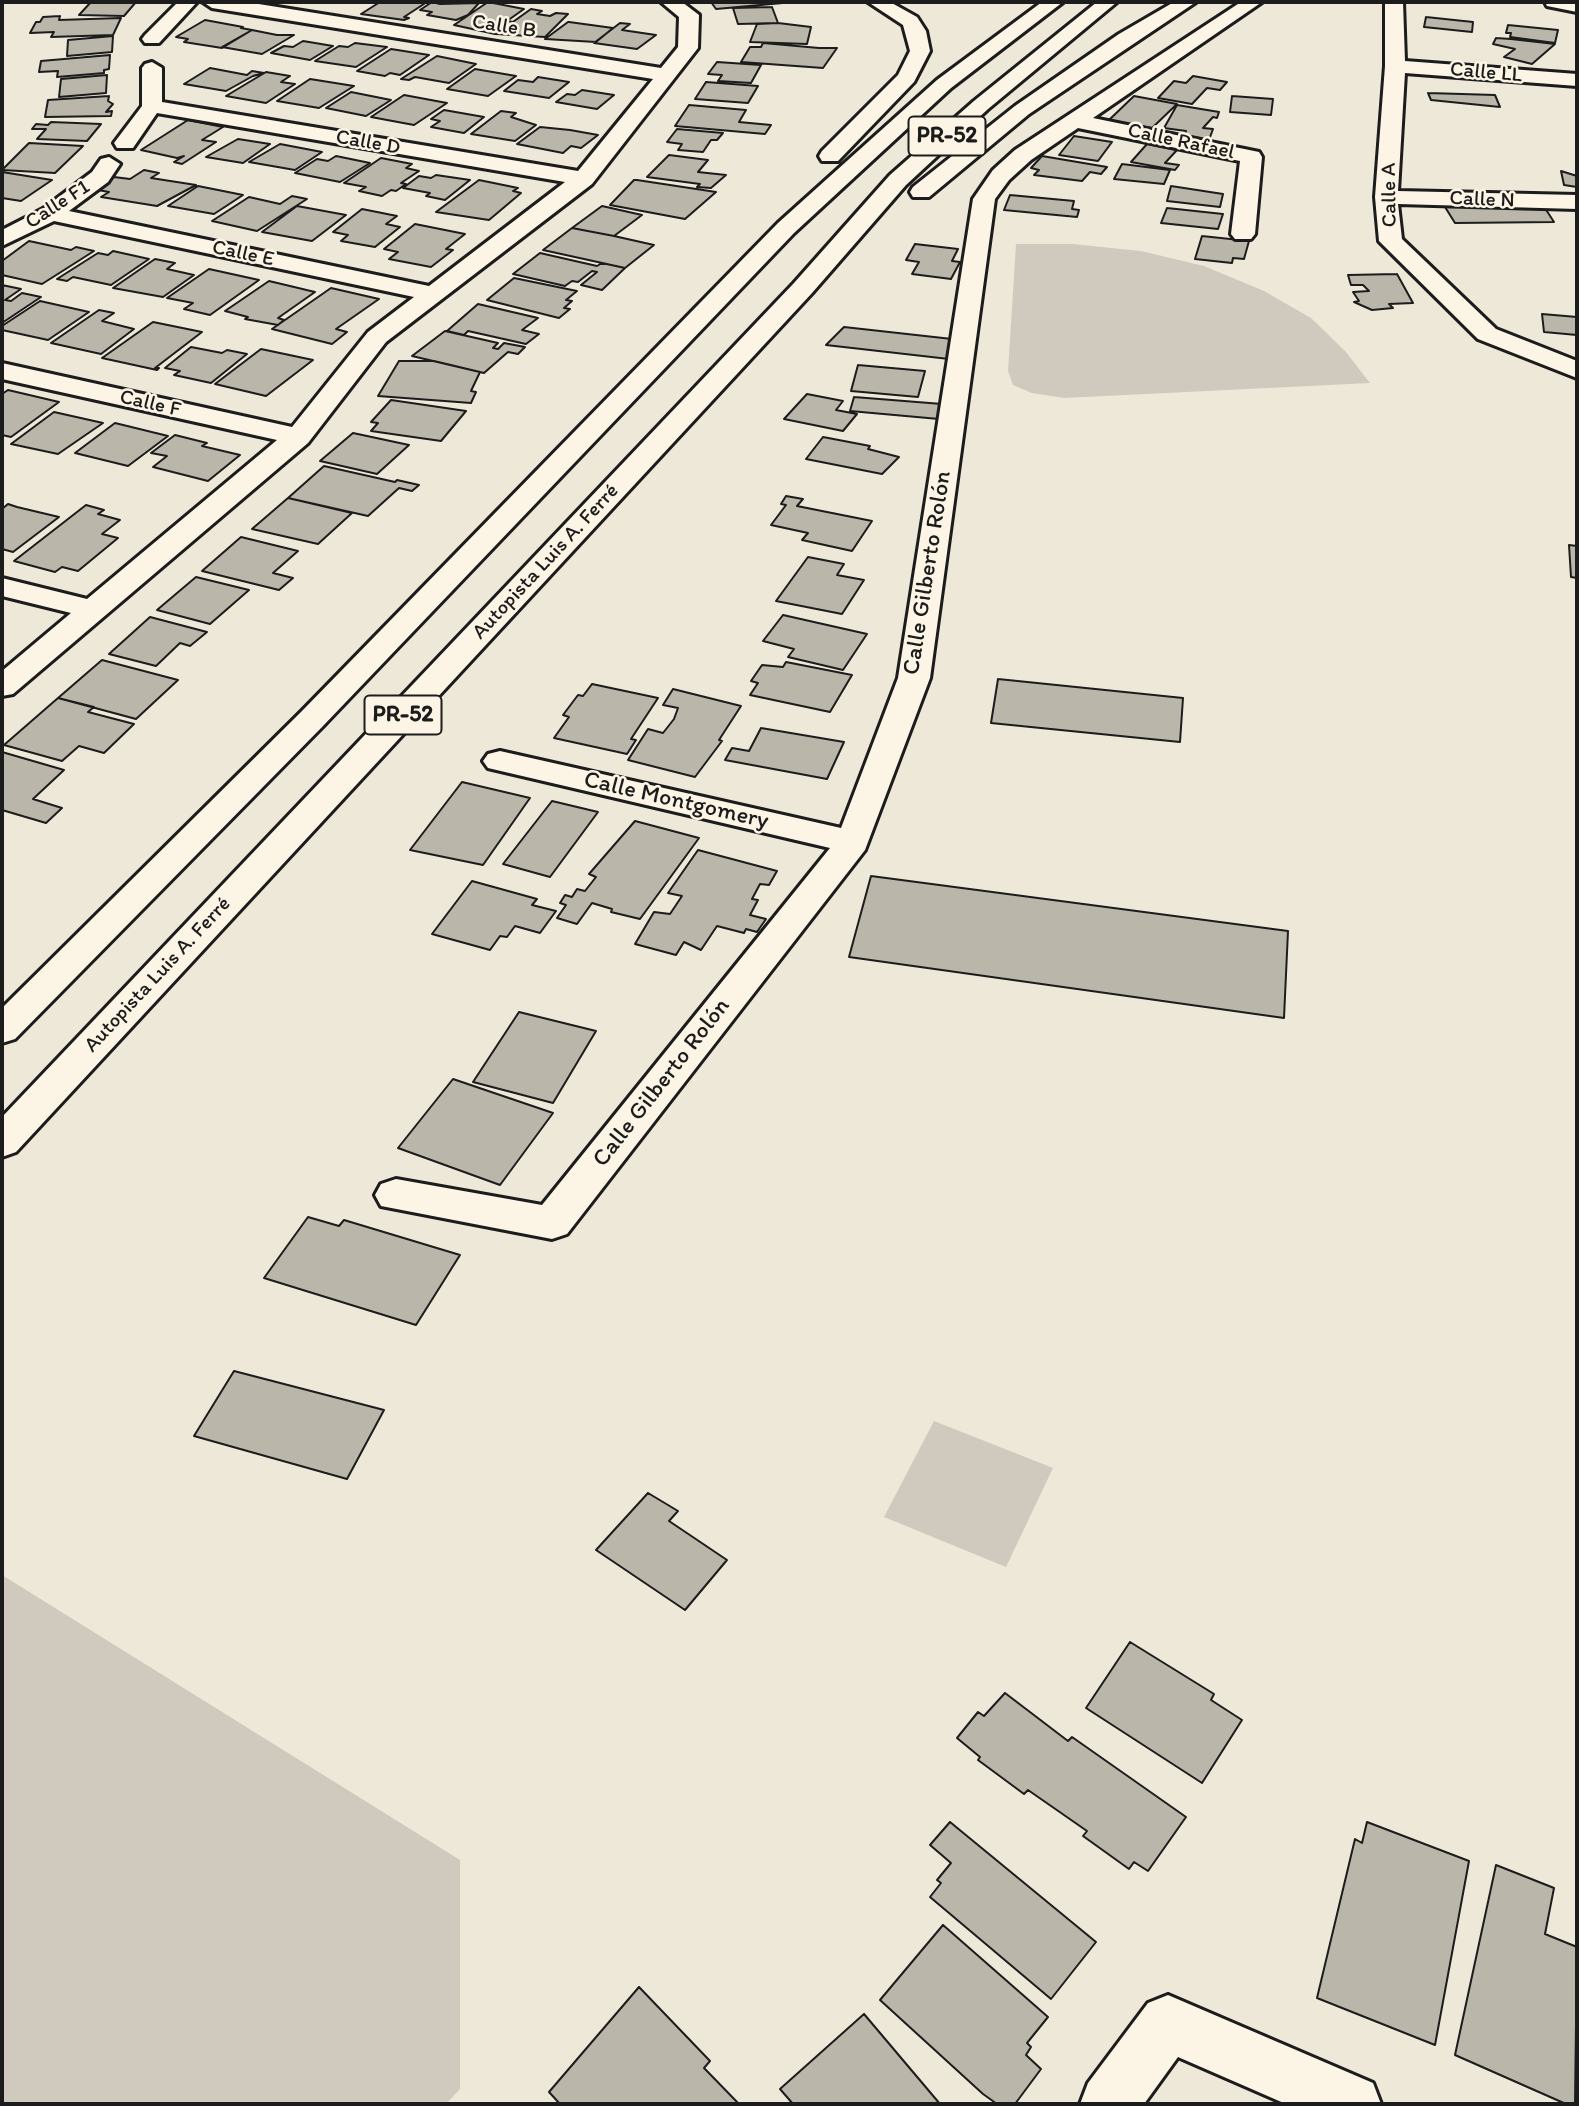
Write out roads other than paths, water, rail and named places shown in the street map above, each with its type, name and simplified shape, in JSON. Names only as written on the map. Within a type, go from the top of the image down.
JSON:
[{"type":"main road","points":[[152,39],[188,2]]},
{"type":"main road","name":"Calle B","points":[[212,2],[665,75]]},
{"type":"main road","points":[[2,687],[298,436],[377,337],[584,180],[688,48],[689,15],[670,2]]},
{"type":"main road","points":[[786,228],[812,174],[907,78],[916,65],[920,51],[916,31],[910,21],[877,2]]},
{"type":"main road","name":"PR-52","points":[[2,1030],[312,719],[786,228],[944,84],[1054,2]]},
{"type":"main road","name":"Autopista Luis A. Ferré","points":[[2,1142],[803,288],[898,180],[1010,80],[1108,2]]},
{"type":"main road","points":[[803,288],[1022,110],[1126,38],[1186,2]]},
{"type":"main road","name":"Calle Gilberto Rolón","points":[[396,1195],[552,1223],[853,842],[914,678],[984,199],[1001,175],[1023,155],[1253,2]]},
{"type":"main road","name":"Calle A","points":[[1394,2],[1395,66],[1386,197],[1391,241],[1487,334],[1577,370]]},
{"type":"main road","points":[[1554,2],[1577,6]]},
{"type":"main road","name":"Calle LL","points":[[1395,66],[1577,80]]},
{"type":"main road","points":[[125,143],[152,106],[152,68]]},
{"type":"main road","name":"Calle D","points":[[152,106],[584,180]]},
{"type":"main road","name":"Calle Rafael","points":[[1076,121],[1251,157],[1243,233]]},
{"type":"main road","name":"Calle F1","points":[[2,239],[51,214],[100,177],[109,164]]},
{"type":"main road","name":"Calle N","points":[[1386,197],[1577,202]]},
{"type":"main road","name":"Calle E","points":[[51,214],[434,294]]},
{"type":"main road","name":"Calle F","points":[[2,371],[298,436]]},
{"type":"main road","points":[[2,587],[93,610]]},
{"type":"main road","name":"Calle Montgomery","points":[[500,761],[853,842]]},
{"type":"main road","points":[[1109,2104],[1168,2023],[1352,2104]]}]
